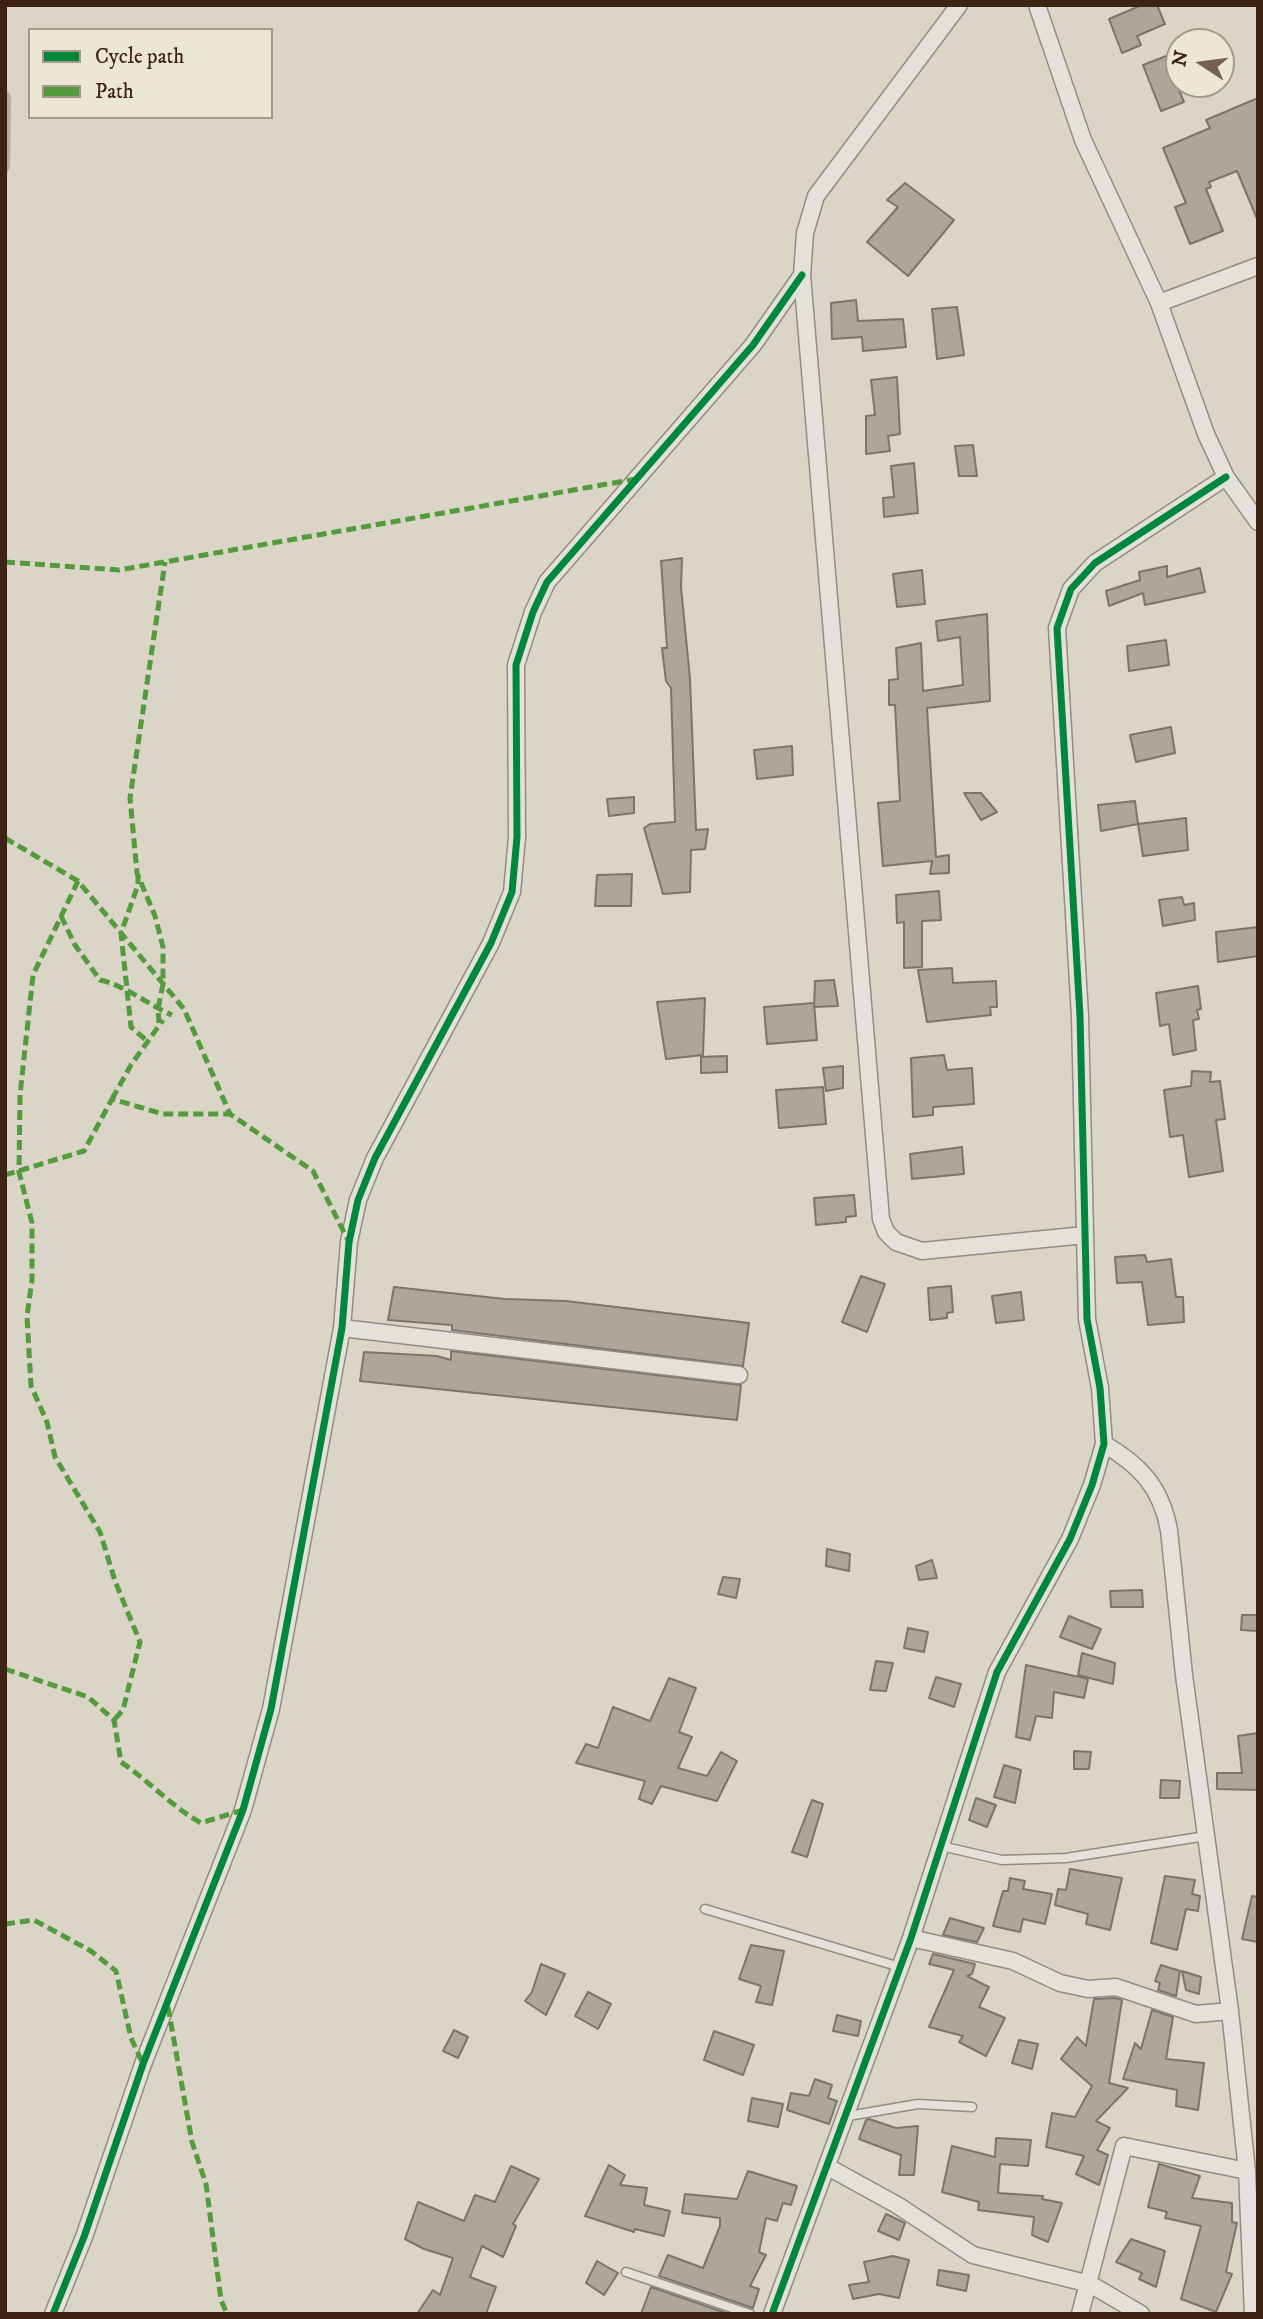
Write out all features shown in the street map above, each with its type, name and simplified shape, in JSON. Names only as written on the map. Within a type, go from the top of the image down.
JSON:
[{"type":"street","points":[[959,5],[816,196],[804,233],[802,275],[881,1219],[886,1232],[896,1242],[922,1251],[1085,1235]]},
{"type":"street","points":[[1037,5],[1083,140],[1159,303],[1206,434],[1226,477],[1258,522]]},
{"type":"street","points":[[1159,303],[1258,265]]},
{"type":"street","points":[[53,2314],[84,2237],[144,2064],[243,1810],[271,1709],[342,1328],[349,1242],[358,1200],[374,1158],[491,943],[512,892],[517,858],[516,665],[533,612],[547,582],[753,345],[802,275]]},
{"type":"street","points":[[772,2314],[901,1968],[997,1672],[1070,1539],[1092,1485],[1104,1444],[1100,1388],[1087,1320],[1080,1016],[1057,628],[1071,589],[1089,569],[1226,477]]},
{"type":"street","points":[[342,1328],[739,1375]]},
{"type":"street","points":[[1104,1444],[1142,1470],[1164,1507],[1230,2011],[1254,2263],[1253,2314]]},
{"type":"street","points":[[911,1938],[1013,1961],[1060,1983],[1088,1989],[1116,1986],[1196,2014],[1230,2011]]},
{"type":"street","points":[[1080,2314],[1124,2146],[1247,2171]]},
{"type":"street","points":[[828,2167],[897,2205],[973,2256],[1090,2284],[1141,2314]]},
{"type":"lane","points":[[941,1846],[1002,1860],[1053,1858],[1206,1836]]},
{"type":"lane","points":[[705,1909],[901,1968]]},
{"type":"lane","points":[[848,2116],[918,2104],[972,2107]]},
{"type":"lane","points":[[626,2272],[750,2314]]},
{"type":"shaded area","points":[[5,88],[11,96],[10,167],[5,178]]},
{"type":"building","points":[[1142,5],[1157,5],[1165,24],[1137,36],[1141,45],[1122,53],[1109,19]]},
{"type":"building","points":[[1165,56],[1165,98],[1182,98],[1184,102],[1161,111],[1143,65]]},
{"type":"building","points":[[1258,98],[1258,221],[1237,171],[1209,182],[1211,187],[1206,189],[1223,231],[1190,244],[1175,207],[1186,203],[1163,148],[1210,128],[1206,120]]},
{"type":"building","points":[[905,183],[954,220],[908,276],[867,242],[898,207],[887,200]]},
{"type":"building","points":[[856,300],[858,321],[903,319],[906,347],[863,351],[862,337],[832,339],[831,303]]},
{"type":"building","points":[[957,307],[964,355],[937,359],[932,309]]},
{"type":"building","points":[[897,377],[900,434],[888,436],[890,451],[866,454],[866,416],[875,415],[871,380]]},
{"type":"building","points":[[973,445],[977,476],[959,476],[955,446]]},
{"type":"building","points":[[914,463],[918,513],[884,517],[883,498],[894,497],[891,466]]},
{"type":"building","points":[[682,558],[681,587],[690,679],[696,830],[708,829],[705,849],[691,850],[690,892],[663,894],[644,828],[650,824],[675,822],[671,688],[666,681],[662,648],[667,648],[661,561]]},
{"type":"building","points":[[1167,566],[1167,577],[1200,568],[1205,592],[1145,605],[1143,593],[1109,606],[1106,591],[1140,580],[1139,572]]},
{"type":"building","points":[[922,570],[925,604],[897,607],[893,574]]},
{"type":"building","points":[[987,614],[990,701],[927,708],[936,857],[949,855],[949,873],[930,874],[932,861],[883,866],[878,803],[900,801],[895,705],[889,705],[889,680],[898,679],[896,648],[921,643],[923,691],[963,685],[960,637],[938,641],[936,621]]},
{"type":"building","points":[[1166,640],[1169,665],[1129,671],[1127,646]]},
{"type":"building","points":[[1171,727],[1175,753],[1136,762],[1130,735]]},
{"type":"building","points":[[792,746],[793,775],[757,779],[754,750]]},
{"type":"building","points":[[964,793],[981,793],[997,812],[981,820]]},
{"type":"building","points":[[634,797],[634,813],[609,816],[607,799]]},
{"type":"building","points":[[1135,801],[1138,824],[1101,831],[1098,805]]},
{"type":"building","points":[[1186,818],[1188,850],[1143,856],[1138,824]]},
{"type":"building","points":[[632,874],[631,906],[595,906],[597,875]]},
{"type":"building","points":[[939,891],[941,920],[922,921],[922,967],[904,968],[904,922],[897,923],[896,895]]},
{"type":"building","points":[[1182,897],[1184,905],[1194,903],[1195,920],[1163,926],[1159,900]]},
{"type":"building","points":[[1258,927],[1258,956],[1218,962],[1216,932]]},
{"type":"building","points":[[952,968],[953,983],[996,981],[997,1007],[990,1007],[991,1015],[927,1022],[918,970]]},
{"type":"building","points":[[834,980],[838,1006],[814,1007],[815,981]]},
{"type":"building","points":[[1198,986],[1201,1009],[1197,1010],[1199,1019],[1193,1020],[1196,1050],[1173,1055],[1169,1024],[1160,1026],[1156,993]]},
{"type":"building","points":[[705,998],[703,1055],[666,1059],[657,1002]]},
{"type":"building","points":[[814,1003],[817,1040],[767,1044],[764,1007]]},
{"type":"building","points":[[944,1055],[947,1070],[972,1068],[974,1104],[933,1107],[933,1115],[913,1117],[911,1058]]},
{"type":"building","points":[[727,1056],[727,1072],[701,1073],[701,1057]]},
{"type":"building","points":[[843,1066],[843,1088],[826,1091],[823,1068]]},
{"type":"building","points":[[1192,1071],[1211,1072],[1210,1082],[1220,1081],[1225,1119],[1216,1120],[1223,1171],[1189,1177],[1183,1135],[1170,1137],[1164,1090],[1191,1086]]},
{"type":"building","points":[[823,1087],[826,1124],[779,1128],[776,1090]]},
{"type":"building","points":[[962,1147],[964,1174],[912,1179],[910,1154]]},
{"type":"building","points":[[854,1195],[856,1216],[846,1217],[846,1222],[816,1225],[814,1198]]},
{"type":"building","points":[[1145,1255],[1147,1262],[1171,1259],[1176,1297],[1183,1297],[1184,1322],[1148,1325],[1142,1282],[1117,1283],[1115,1257]]},
{"type":"building","points":[[861,1276],[885,1284],[867,1332],[842,1322]]},
{"type":"building","points":[[951,1286],[953,1312],[947,1313],[947,1318],[930,1320],[928,1288]]},
{"type":"building","points":[[394,1287],[505,1299],[566,1301],[749,1323],[743,1366],[452,1330],[452,1325],[388,1320]]},
{"type":"building","points":[[1021,1292],[1024,1320],[996,1323],[992,1296]]},
{"type":"building","points":[[451,1351],[741,1385],[737,1420],[360,1381],[364,1352],[437,1356],[451,1360]]},
{"type":"building","points":[[827,1549],[850,1554],[849,1571],[826,1566]]},
{"type":"building","points":[[932,1560],[937,1578],[919,1580],[916,1566]]},
{"type":"building","points":[[723,1577],[740,1579],[736,1598],[718,1594]]},
{"type":"building","points":[[1142,1590],[1143,1607],[1111,1607],[1110,1591]]},
{"type":"building","points":[[1242,1615],[1258,1615],[1258,1631],[1241,1630]]},
{"type":"building","points":[[1069,1616],[1101,1629],[1092,1649],[1060,1637]]},
{"type":"building","points":[[908,1628],[928,1632],[924,1652],[904,1648]]},
{"type":"building","points":[[1082,1653],[1115,1663],[1113,1684],[1078,1675]]},
{"type":"building","points":[[876,1661],[893,1663],[886,1691],[870,1690]]},
{"type":"building","points":[[1026,1665],[1088,1679],[1084,1698],[1054,1692],[1052,1718],[1036,1716],[1030,1740],[1016,1737]]},
{"type":"building","points":[[936,1677],[961,1684],[954,1707],[929,1698]]},
{"type":"building","points":[[669,1678],[696,1688],[679,1732],[692,1737],[678,1768],[707,1776],[721,1752],[737,1761],[717,1801],[661,1786],[652,1804],[639,1799],[645,1781],[576,1763],[586,1744],[598,1748],[613,1707],[650,1721]]},
{"type":"building","points":[[1258,1733],[1258,1790],[1217,1789],[1217,1773],[1242,1773],[1238,1736]]},
{"type":"building","points":[[1074,1751],[1091,1752],[1089,1769],[1074,1769]]},
{"type":"building","points":[[1004,1765],[1021,1770],[1015,1803],[994,1797]]},
{"type":"building","points":[[1161,1780],[1180,1781],[1179,1798],[1160,1798]]},
{"type":"building","points":[[976,1798],[996,1805],[987,1827],[969,1820]]},
{"type":"building","points":[[812,1800],[823,1804],[807,1857],[792,1852]]},
{"type":"building","points":[[1070,1869],[1122,1878],[1110,1930],[1086,1924],[1088,1914],[1055,1905],[1058,1889],[1066,1890]]},
{"type":"building","points":[[1165,1876],[1195,1880],[1192,1894],[1200,1896],[1198,1911],[1186,1909],[1177,1950],[1151,1943]]},
{"type":"building","points":[[1010,1878],[1025,1881],[1023,1889],[1052,1894],[1045,1924],[1023,1919],[1020,1932],[993,1926],[1003,1891],[1008,1891]]},
{"type":"building","points":[[1252,1896],[1258,1897],[1258,1942],[1242,1939]]},
{"type":"building","points":[[950,1918],[984,1928],[977,1942],[943,1935]]},
{"type":"building","points":[[751,1945],[784,1951],[772,2005],[756,2002],[761,1986],[739,1979]]},
{"type":"building","points":[[933,1954],[975,1964],[972,1974],[967,1976],[989,1987],[979,2007],[1005,2018],[986,2056],[959,2042],[963,2036],[929,2027],[954,1970],[929,1964]]},
{"type":"building","points":[[541,1964],[565,1974],[546,2015],[525,2001],[532,1992]]},
{"type":"building","points":[[1161,1965],[1180,1971],[1176,1996],[1158,1990],[1160,1983],[1155,1981]]},
{"type":"building","points":[[1182,1971],[1201,1977],[1199,1994],[1186,1990]]},
{"type":"building","points":[[588,1992],[611,2004],[598,2029],[575,2016]]},
{"type":"building","points":[[1094,1999],[1122,2000],[1109,2083],[1128,2088],[1096,2121],[1110,2128],[1097,2150],[1108,2155],[1099,2185],[1076,2174],[1084,2156],[1046,2147],[1052,2113],[1075,2117],[1092,2086],[1061,2059],[1077,2037],[1086,2046]]},
{"type":"building","points":[[1152,2010],[1173,2017],[1166,2059],[1204,2063],[1198,2110],[1176,2106],[1177,2090],[1123,2079],[1135,2043],[1141,2049]]},
{"type":"building","points":[[837,2015],[861,2021],[858,2036],[833,2031]]},
{"type":"building","points":[[454,2030],[468,2037],[458,2058],[443,2051]]},
{"type":"building","points":[[714,2031],[754,2045],[743,2075],[704,2060]]},
{"type":"building","points":[[1019,2040],[1038,2044],[1032,2069],[1012,2063]]},
{"type":"building","points":[[815,2079],[832,2085],[828,2098],[837,2101],[829,2124],[787,2110],[791,2093],[809,2096]]},
{"type":"building","points":[[752,2098],[783,2104],[778,2127],[748,2121]]},
{"type":"building","points":[[866,2120],[896,2128],[918,2126],[914,2175],[899,2175],[901,2155],[859,2139]]},
{"type":"building","points":[[996,2138],[1031,2140],[1028,2166],[1000,2164],[998,2193],[1043,2196],[1042,2199],[1062,2203],[1048,2242],[1032,2235],[1034,2217],[978,2210],[979,2202],[942,2192],[952,2146],[995,2157]]},
{"type":"building","points":[[1159,2164],[1200,2176],[1192,2198],[1232,2203],[1232,2222],[1237,2223],[1226,2272],[1232,2274],[1216,2312],[1181,2299],[1201,2226],[1165,2218],[1167,2212],[1148,2207]]},
{"type":"building","points":[[609,2165],[625,2175],[620,2185],[647,2188],[644,2205],[670,2211],[664,2236],[635,2229],[634,2232],[585,2216]]},
{"type":"building","points":[[511,2166],[539,2179],[513,2224],[516,2226],[503,2257],[482,2246],[470,2277],[496,2287],[486,2314],[417,2314],[433,2290],[440,2295],[453,2258],[424,2249],[405,2239],[418,2202],[464,2221],[475,2195],[495,2202]]},
{"type":"building","points":[[748,2171],[797,2186],[791,2205],[783,2203],[777,2221],[766,2218],[759,2252],[766,2255],[750,2286],[759,2289],[753,2308],[659,2276],[668,2255],[703,2268],[720,2226],[720,2218],[682,2213],[685,2194],[737,2199]]},
{"type":"building","points":[[886,2214],[905,2223],[899,2240],[878,2231]]},
{"type":"building","points":[[1131,2239],[1165,2251],[1156,2287],[1139,2279],[1142,2273],[1116,2262]]},
{"type":"building","points":[[893,2256],[909,2260],[899,2298],[879,2294],[853,2299],[849,2285],[869,2282],[864,2262]]},
{"type":"building","points":[[597,2261],[618,2273],[604,2295],[586,2283]]},
{"type":"building","points":[[939,2270],[969,2275],[966,2291],[937,2285]]},
{"type":"building","points":[[651,2287],[729,2314],[641,2314]]},
{"type":"marked path","points":[[5,562],[119,570],[636,479]]},
{"type":"marked path","points":[[159,1023],[163,947],[155,916],[137,873],[130,798],[165,562]]},
{"type":"marked path","points":[[5,838],[78,881],[184,1009],[230,1114],[313,1171],[349,1242]]},
{"type":"marked path","points":[[138,874],[138,885],[121,933],[131,1027],[147,1041]]},
{"type":"marked path","points":[[78,881],[33,975],[20,1095],[19,1172],[32,1223],[32,1280],[27,1316],[31,1386],[47,1422],[55,1457],[100,1532],[115,1581],[140,1642],[123,1710],[114,1720]]},
{"type":"marked path","points":[[61,916],[75,945],[100,980],[172,1015]]},
{"type":"marked path","points":[[112,1099],[131,1065],[163,1020]]},
{"type":"marked path","points":[[5,1175],[84,1151],[112,1099],[163,1114],[230,1114]]},
{"type":"marked path","points":[[5,1669],[88,1697],[114,1720],[121,1762],[201,1823],[243,1810]]},
{"type":"marked path","points":[[5,1924],[34,1920],[91,1951],[116,1971],[131,2038],[143,2064]]},
{"type":"marked path","points":[[168,2007],[192,2142],[206,2184],[221,2300],[227,2314]]},
{"type":"cycle path","points":[[53,2314],[84,2237],[143,2064],[243,1810],[271,1709],[342,1328],[349,1242],[358,1200],[375,1158],[491,943],[512,892],[517,837],[516,665],[533,612],[547,582],[753,345],[802,275]]},
{"type":"cycle path","points":[[772,2314],[911,1938],[997,1672],[1070,1539],[1092,1485],[1104,1444],[1100,1388],[1087,1319],[1080,1016],[1057,628],[1071,589],[1095,563],[1226,477]]}]
